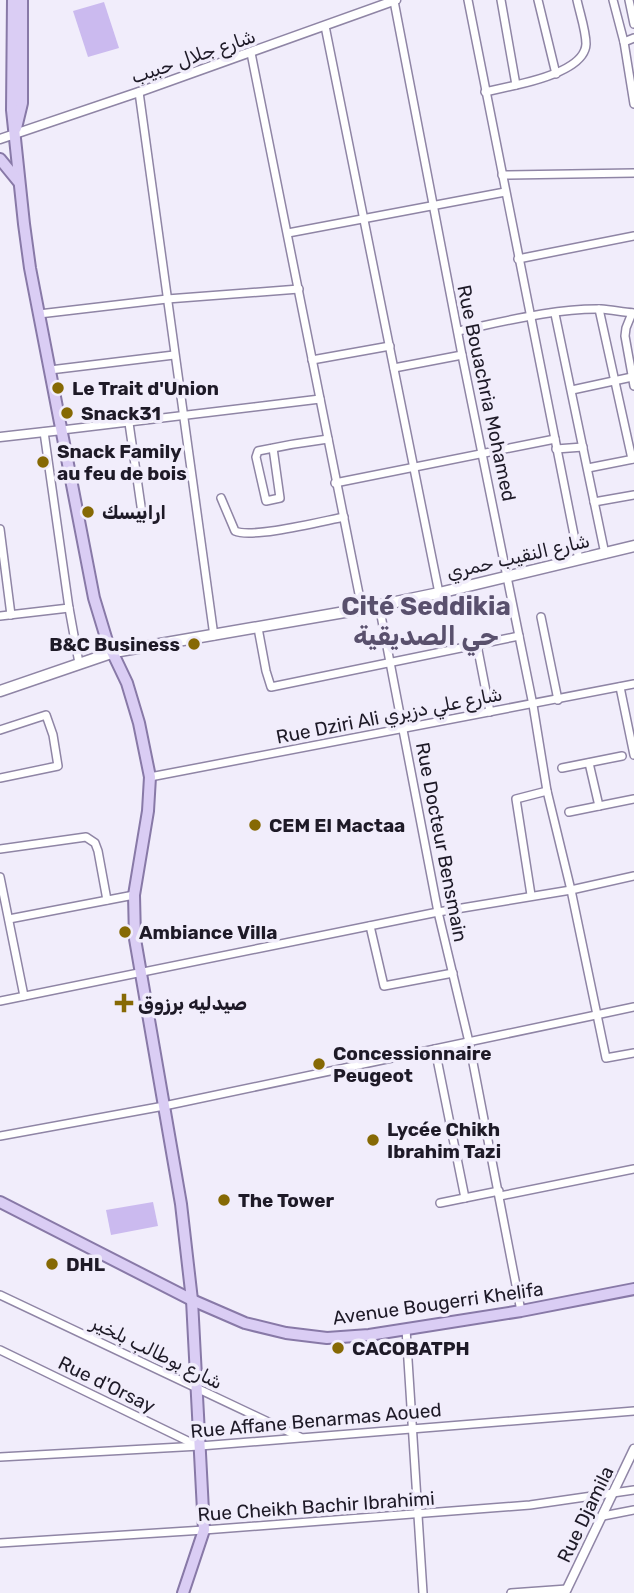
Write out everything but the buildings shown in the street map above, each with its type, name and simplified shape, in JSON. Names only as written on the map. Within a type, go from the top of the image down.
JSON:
[{"type":"main road","points":[[13,0],[12,110],[18,182],[30,268],[94,598],[107,641],[127,683],[139,723],[150,777],[148,811],[134,895],[134,927],[181,1204],[192,1300],[204,1530],[183,1593]]},
{"type":"main road","points":[[15,134],[22,103],[22,0]]},
{"type":"main road","points":[[0,159],[18,182]]},
{"type":"main road","name":"شارع النقيب حمري","points":[[0,691],[114,652],[362,609],[634,546]]},
{"type":"main road","name":"Avenue Bougerri Khelifa","points":[[0,1202],[192,1300],[245,1323],[286,1333],[327,1338],[406,1329],[521,1311],[634,1287]]},
{"type":"street","name":"شارع جلال حبيب","points":[[0,139],[395,0]]},
{"type":"street","name":"Rue Bouachria Mohamed","points":[[395,0],[462,355],[533,705],[547,791],[606,1058],[634,1053]]},
{"type":"street","points":[[468,0],[579,560]]},
{"type":"street","points":[[501,0],[516,85]]},
{"type":"street","points":[[538,0],[556,74]]},
{"type":"street","points":[[485,92],[544,79],[575,61],[586,45],[577,0]]},
{"type":"street","points":[[613,0],[624,42],[634,104]]},
{"type":"street","points":[[629,0],[634,24]]},
{"type":"street","points":[[325,26],[439,593]]},
{"type":"street","points":[[624,42],[634,38]]},
{"type":"street","points":[[251,52],[362,609]]},
{"type":"street","points":[[139,92],[214,636]]},
{"type":"street","points":[[502,174],[634,173]]},
{"type":"street","points":[[288,233],[505,192]]},
{"type":"street","points":[[518,259],[634,236]]},
{"type":"street","points":[[39,314],[167,299],[299,289]]},
{"type":"street","points":[[458,331],[529,317],[599,309],[633,313],[625,336],[634,386]]},
{"type":"street","points":[[588,468],[633,459],[599,309]]},
{"type":"street","points":[[555,314],[605,554]]},
{"type":"street","points":[[312,360],[390,346]]},
{"type":"street","points":[[50,370],[174,355]]},
{"type":"street","points":[[394,368],[462,355]]},
{"type":"street","points":[[572,390],[632,377]]},
{"type":"street","points":[[0,437],[320,399]]},
{"type":"street","points":[[129,423],[142,513]]},
{"type":"street","points":[[44,432],[79,663]]},
{"type":"street","points":[[273,448],[280,498],[266,501],[256,456],[258,451],[273,448],[328,439]]},
{"type":"street","points":[[335,483],[555,439]]},
{"type":"street","points":[[556,449],[583,447]]},
{"type":"street","points":[[594,502],[634,495]]},
{"type":"street","points":[[221,498],[238,533],[264,532],[344,517]]},
{"type":"street","points":[[0,529],[10,615]]},
{"type":"street","name":"Rue Docteur Bensmain","points":[[379,605],[438,912],[469,1042],[521,1311]]},
{"type":"street","points":[[0,616],[69,608]]},
{"type":"street","points":[[541,617],[558,700]]},
{"type":"street","points":[[258,628],[271,687],[519,636]]},
{"type":"street","points":[[477,645],[490,712]]},
{"type":"street","name":"Rue Dziri Ali شارع علي دزيري","points":[[150,777],[634,684]]},
{"type":"street","points":[[620,687],[634,754]]},
{"type":"street","points":[[0,730],[46,715],[53,735],[58,766],[0,778]]},
{"type":"street","points":[[562,768],[622,756]]},
{"type":"street","points":[[589,763],[599,806]]},
{"type":"street","points":[[531,895],[516,799],[547,791]]},
{"type":"street","points":[[569,812],[634,799]]},
{"type":"street","points":[[0,849],[86,837],[94,843],[98,851],[107,900]]},
{"type":"street","points":[[0,1001],[438,912],[571,890],[634,876]]},
{"type":"street","points":[[0,877],[2,901],[9,919],[24,996]]},
{"type":"street","points":[[9,919],[134,895]]},
{"type":"street","points":[[370,926],[384,986],[453,972]]},
{"type":"street","points":[[0,1136],[164,1106],[634,1007]]},
{"type":"street","points":[[435,1049],[465,1198]]},
{"type":"street","points":[[440,1203],[634,1169]]},
{"type":"street","name":"شارع بوطالب بلخير","points":[[0,1295],[301,1438]]},
{"type":"street","points":[[406,1329],[423,1593]]},
{"type":"street","name":"Rue d'Orsay","points":[[0,1350],[200,1446]]},
{"type":"street","name":"Rue Affane Benarmas Aoued","points":[[0,1457],[200,1446],[634,1411]]},
{"type":"street","name":"Rue Djamila","points":[[566,1591],[634,1449]]},
{"type":"street","name":"Rue Cheikh Bachir Ibrahimi","points":[[0,1543],[530,1505],[634,1490]]},
{"type":"street","points":[[603,1516],[634,1510]]},
{"type":"street","points":[[511,1593],[566,1591]]},
{"type":"shaded area","points":[[104,2],[119,48],[88,57],[73,11]]},
{"type":"shaded area","points":[[153,1202],[158,1226],[111,1235],[106,1210]]},
{"type":"place","name":"Le Trait d'Union","points":[[58,388]]},
{"type":"place","name":"Snack31","points":[[67,413]]},
{"type":"place","name":"Snack Family au feu de bois","points":[[43,462]]},
{"type":"place","name":"ارابيسك","points":[[88,512]]},
{"type":"place","name":"B&C Business","points":[[194,644]]},
{"type":"place","name":"CEM El Mactaa","points":[[255,825]]},
{"type":"place","name":"Ambiance Villa","points":[[125,932]]},
{"type":"place","name":"صيدليه برزوق","points":[[124,1003]]},
{"type":"place","name":"Concessionnaire Peugeot","points":[[319,1064]]},
{"type":"place","name":"Lycée Chikh Ibrahim Tazi","points":[[373,1140]]},
{"type":"place","name":"The Tower","points":[[224,1200]]},
{"type":"place","name":"DHL","points":[[52,1264]]},
{"type":"place","name":"CACOBATPH","points":[[338,1348]]},
{"type":"district","name":"Cité Seddikia حي الصديقية","points":[[426,621]]}]
